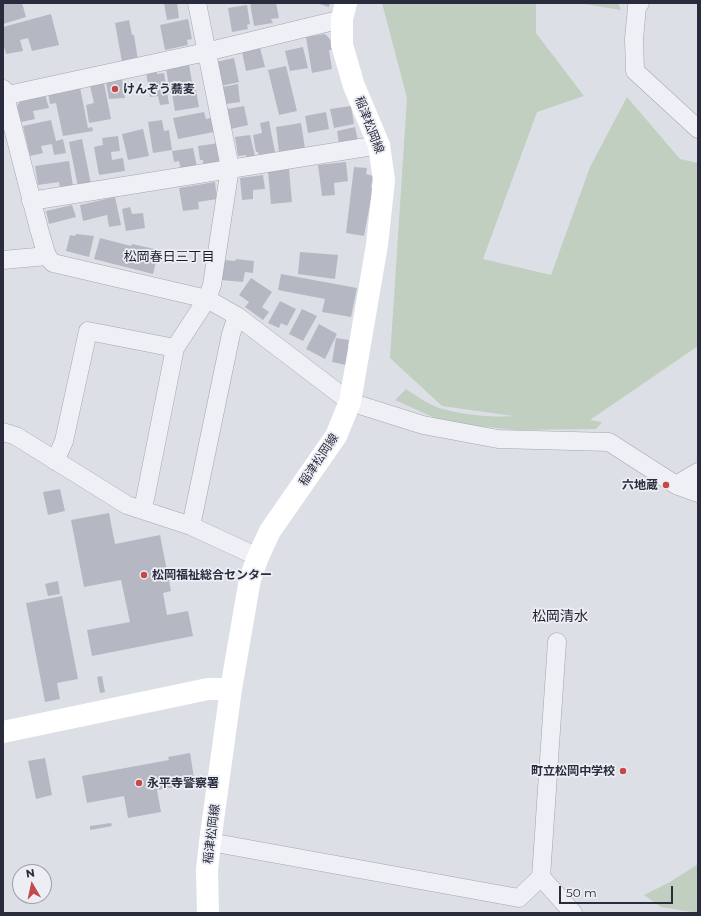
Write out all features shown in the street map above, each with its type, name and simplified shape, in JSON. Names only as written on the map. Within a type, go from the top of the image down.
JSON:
[{"type":"main road","name":"稲津松岡線","points":[[208,913],[207,870],[210,842],[231,689],[250,579],[270,531],[336,436],[350,402],[383,206],[384,180],[379,145],[346,66],[342,45],[344,11]]},
{"type":"main road","points":[[3,732],[208,689],[231,689]]},
{"type":"street","points":[[143,509],[175,348],[208,299],[212,285],[230,168],[197,3]]},
{"type":"street","points":[[640,3],[637,7],[634,39],[635,71],[698,129]]},
{"type":"street","points":[[344,11],[206,52],[4,93],[46,256],[53,263],[208,299],[237,316],[350,402],[423,425],[498,439],[610,442],[676,485],[698,493]]},
{"type":"street","points":[[31,201],[379,145]]},
{"type":"street","points":[[3,260],[46,256]]},
{"type":"street","points":[[191,526],[231,334],[237,316]]},
{"type":"street","points":[[55,461],[64,441],[88,331],[175,348]]},
{"type":"street","points":[[3,432],[16,436],[127,505],[191,526],[258,557]]},
{"type":"street","points":[[676,485],[698,472]]},
{"type":"street","points":[[210,842],[519,898],[541,877],[557,642]]},
{"type":"street","points":[[541,877],[573,913]]},
{"type":"green space","points":[[382,3],[536,3],[536,33],[584,96],[537,112],[483,259],[551,275],[590,167],[627,97],[680,159],[698,163],[698,346],[590,420],[602,422],[596,429],[515,430],[444,422],[395,400],[406,389],[430,404],[459,413],[482,416],[513,416],[442,406],[390,358],[407,98]]},
{"type":"green space","points":[[578,3],[618,3],[621,10]]},
{"type":"green space","points":[[698,864],[698,913],[661,907],[644,895],[670,882]]},
{"type":"building","points":[[3,3],[22,3],[26,17],[3,24]]},
{"type":"building","points":[[164,3],[177,3],[179,18],[167,20]]},
{"type":"building","points":[[250,3],[276,3],[279,18],[271,19],[273,23],[254,26]]},
{"type":"building","points":[[316,3],[330,3],[329,7]]},
{"type":"building","points":[[247,5],[250,24],[247,25],[248,29],[232,32],[228,8]]},
{"type":"building","points":[[51,14],[59,45],[32,51],[28,38],[20,40],[23,51],[6,54],[3,42],[3,27]]},
{"type":"building","points":[[188,19],[192,39],[187,40],[188,45],[165,50],[160,25]]},
{"type":"building","points":[[129,20],[132,35],[134,35],[138,60],[122,62],[115,23]]},
{"type":"building","points":[[325,34],[330,39],[332,50],[329,50],[332,69],[312,73],[306,37]]},
{"type":"building","points":[[303,47],[308,68],[290,71],[285,51]]},
{"type":"building","points":[[260,48],[265,67],[246,71],[242,52]]},
{"type":"building","points":[[234,58],[239,82],[221,86],[216,62]]},
{"type":"building","points":[[189,64],[193,89],[170,93],[166,68]]},
{"type":"building","points":[[286,66],[297,111],[279,115],[268,70]]},
{"type":"building","points":[[156,70],[157,74],[164,73],[169,104],[160,105],[158,96],[150,97],[146,72]]},
{"type":"building","points":[[122,79],[125,98],[109,99],[106,82]]},
{"type":"building","points":[[104,83],[111,119],[89,123],[86,105],[94,103],[90,86]]},
{"type":"building","points":[[238,84],[240,102],[226,104],[222,87]]},
{"type":"building","points":[[80,87],[88,128],[92,127],[93,131],[63,136],[56,103],[50,104],[48,93]]},
{"type":"building","points":[[196,90],[199,107],[175,111],[172,94]]},
{"type":"building","points":[[45,94],[49,108],[33,111],[35,119],[21,122],[17,106],[21,100]]},
{"type":"building","points":[[244,106],[248,125],[231,129],[227,109]]},
{"type":"building","points":[[351,106],[354,124],[334,128],[330,109]]},
{"type":"building","points":[[204,112],[206,119],[211,118],[214,132],[178,139],[173,118]]},
{"type":"building","points":[[326,112],[329,129],[308,133],[305,116]]},
{"type":"building","points":[[51,120],[56,141],[63,139],[66,153],[54,155],[52,144],[41,146],[43,153],[30,156],[23,126]]},
{"type":"building","points":[[162,120],[164,131],[169,130],[172,150],[153,153],[148,122]]},
{"type":"building","points":[[269,121],[275,152],[259,155],[258,152],[256,152],[253,135],[262,133],[260,123]]},
{"type":"building","points":[[301,123],[305,148],[279,152],[276,127]]},
{"type":"building","points":[[355,127],[358,141],[339,144],[337,131]]},
{"type":"building","points":[[143,129],[149,156],[128,160],[122,134]]},
{"type":"building","points":[[250,135],[255,156],[238,156],[235,137]]},
{"type":"building","points":[[118,136],[120,151],[111,152],[112,160],[123,158],[125,171],[99,175],[94,147],[103,145],[102,138]]},
{"type":"building","points":[[82,139],[91,184],[78,187],[69,142]]},
{"type":"building","points":[[219,143],[222,161],[203,164],[203,160],[200,160],[198,146]]},
{"type":"building","points":[[193,148],[197,167],[181,170],[179,161],[174,162],[172,151]]},
{"type":"building","points":[[69,161],[73,186],[60,188],[59,182],[38,185],[35,166]]},
{"type":"building","points":[[346,162],[348,181],[334,183],[335,195],[322,196],[318,165]]},
{"type":"building","points":[[354,167],[367,168],[366,174],[373,176],[371,187],[373,188],[364,236],[346,233]]},
{"type":"building","points":[[289,169],[292,202],[271,204],[268,171]]},
{"type":"building","points":[[263,175],[265,189],[253,190],[253,199],[242,200],[240,178]]},
{"type":"building","points":[[215,182],[217,199],[198,202],[199,209],[183,211],[179,188]]},
{"type":"building","points":[[115,197],[121,225],[109,227],[107,215],[83,221],[80,205]]},
{"type":"building","points":[[72,205],[76,217],[49,224],[46,211]]},
{"type":"building","points":[[130,207],[132,214],[143,213],[145,228],[126,231],[122,209]]},
{"type":"building","points":[[76,234],[94,236],[89,257],[66,251],[70,235],[75,236]]},
{"type":"building","points":[[100,238],[131,246],[132,244],[159,250],[153,274],[94,259]]},
{"type":"building","points":[[300,252],[338,255],[335,279],[298,274]]},
{"type":"building","points":[[236,259],[254,261],[253,273],[245,272],[243,282],[221,280],[224,260],[235,261]]},
{"type":"building","points":[[281,274],[357,288],[351,317],[322,312],[325,299],[278,290]]},
{"type":"building","points":[[251,278],[272,292],[262,307],[269,312],[263,320],[245,307],[249,302],[239,295]]},
{"type":"building","points":[[280,301],[296,309],[287,326],[281,323],[279,328],[268,323]]},
{"type":"building","points":[[302,309],[317,316],[303,341],[289,334]]},
{"type":"building","points":[[319,324],[337,334],[325,359],[306,349]]},
{"type":"building","points":[[336,338],[349,340],[348,346],[350,346],[346,365],[332,362]]},
{"type":"building","points":[[60,489],[65,511],[48,515],[43,492]]},
{"type":"building","points":[[109,513],[115,544],[160,535],[171,591],[163,593],[167,615],[188,611],[193,636],[92,656],[87,630],[130,622],[121,580],[84,587],[71,520]]},
{"type":"building","points":[[58,581],[60,594],[48,596],[45,584]]},
{"type":"building","points":[[62,596],[78,679],[57,683],[60,699],[45,702],[26,603]]},
{"type":"building","points":[[102,676],[105,692],[100,693],[97,677]]},
{"type":"building","points":[[190,753],[195,784],[157,790],[161,812],[128,818],[124,796],[87,803],[82,776],[169,760],[168,757]]},
{"type":"building","points":[[45,758],[52,795],[36,799],[28,761]]},
{"type":"building","points":[[111,823],[112,826],[90,830],[90,826]]},
{"type":"place","name":"けんぞう蕎麦","points":[[115,89]]},
{"type":"place","name":"六地蔵","points":[[666,485]]},
{"type":"place","name":"松岡福祉総合センター","points":[[144,575]]},
{"type":"place","name":"町立松岡中学校","points":[[623,771]]},
{"type":"place","name":"永平寺警察署","points":[[139,783]]},
{"type":"district","name":"松岡春日三丁目","points":[[169,257]]},
{"type":"district","name":"松岡清水","points":[[560,617]]}]
